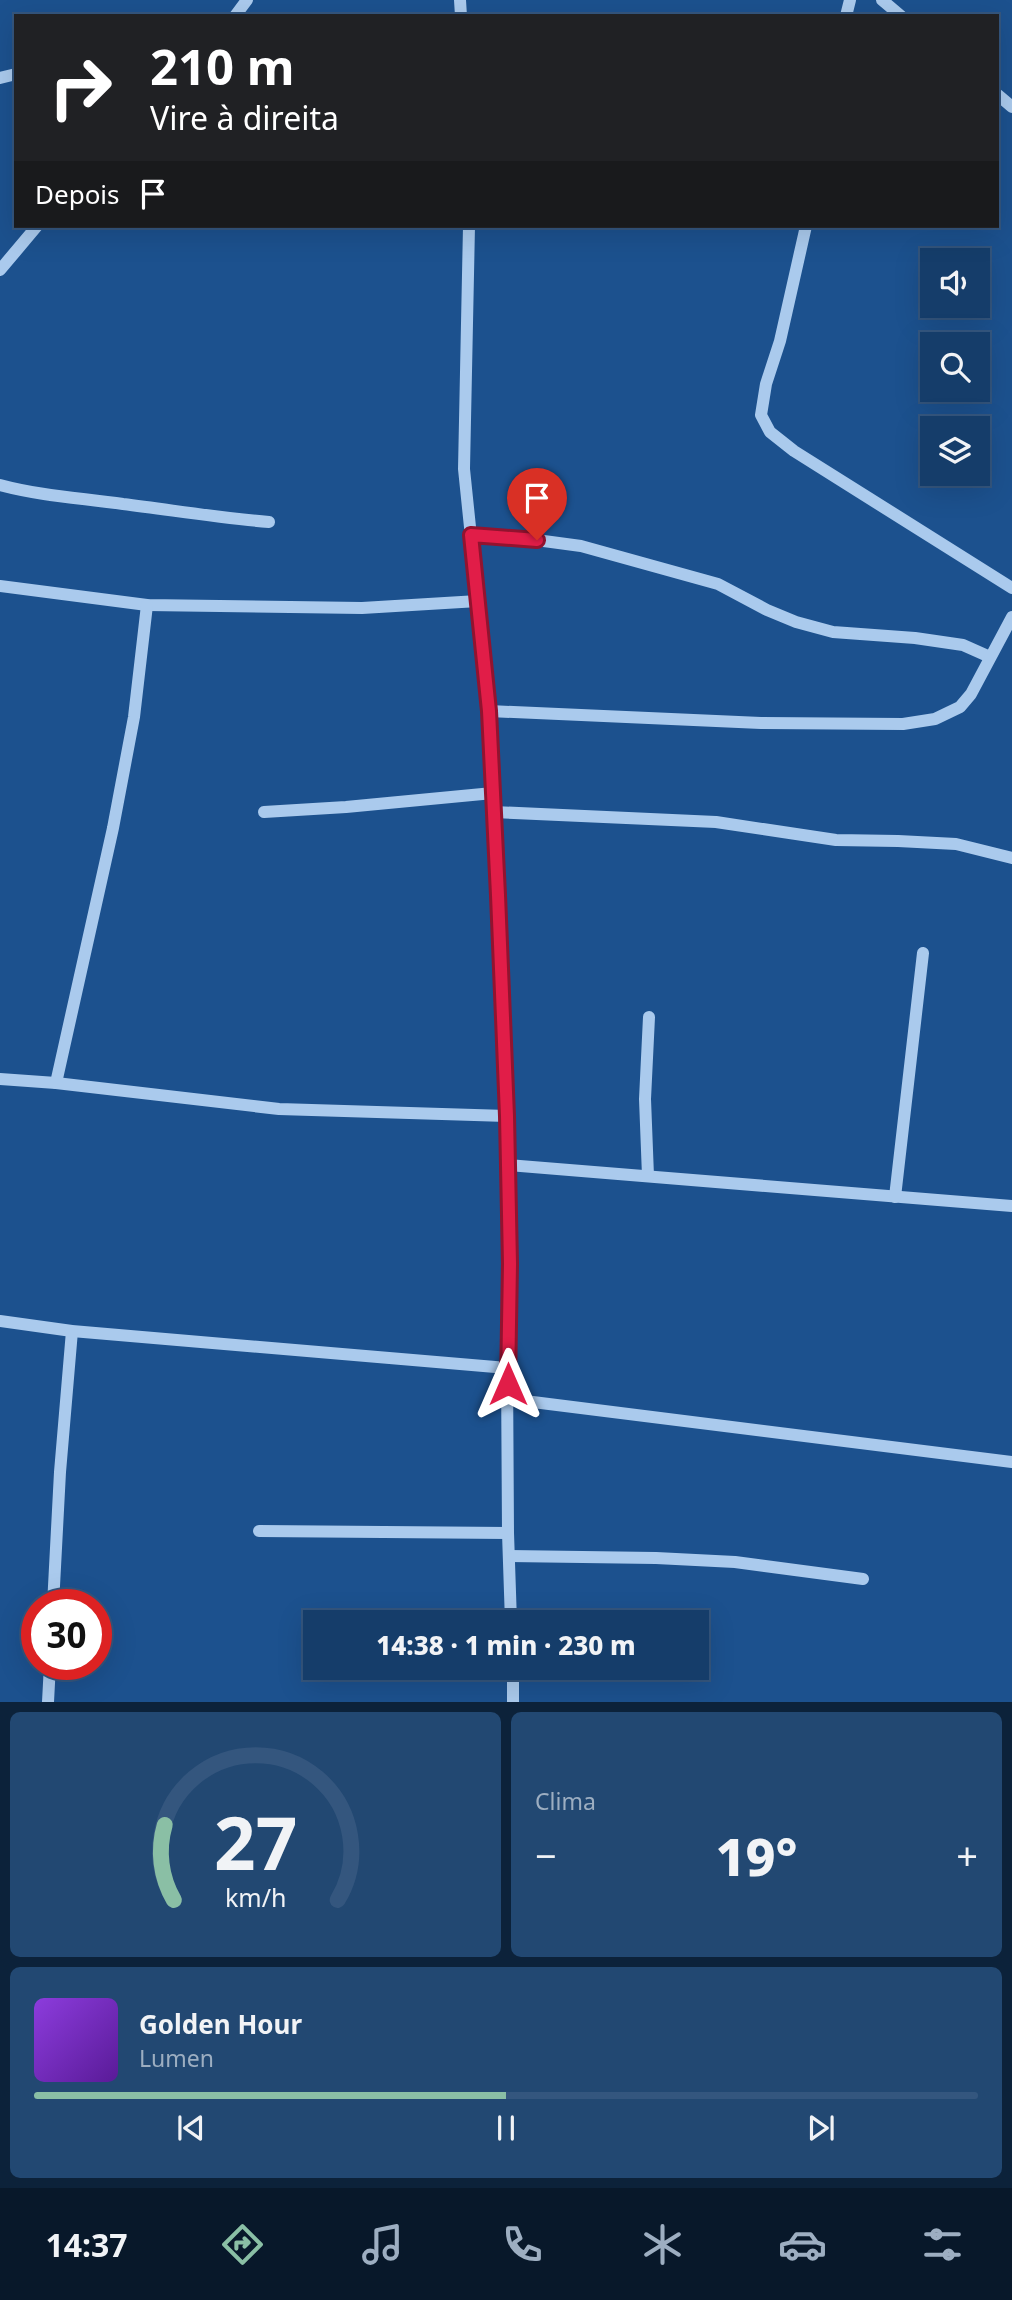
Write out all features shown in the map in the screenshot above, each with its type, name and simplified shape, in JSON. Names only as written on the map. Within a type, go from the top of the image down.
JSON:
[{"type":"street","points":[[882,0],[899,14]]},
{"type":"street","points":[[0,270],[35,228]]},
{"type":"street","points":[[468,228],[464,468],[489,711],[507,1116],[511,1610]]},
{"type":"street","points":[[806,228],[780,341],[766,384],[761,415],[770,432],[794,452],[1012,588]]},
{"type":"street","points":[[0,485],[33,494],[269,522]]},
{"type":"street","points":[[471,535],[514,537],[581,546],[718,584],[796,622],[833,632],[915,638],[963,645],[990,657]]},
{"type":"street","points":[[0,586],[147,605],[362,608],[478,601]]},
{"type":"street","points":[[56,1083],[113,828],[134,717],[147,605]]},
{"type":"street","points":[[489,711],[761,723],[903,724],[935,719],[960,707],[971,694],[1012,617]]},
{"type":"street","points":[[264,812],[493,793]]},
{"type":"street","points":[[494,812],[716,822],[836,840],[956,844],[1012,858]]},
{"type":"street","points":[[895,1197],[923,953]]},
{"type":"street","points":[[648,1176],[645,1099],[649,1017]]},
{"type":"street","points":[[0,1079],[279,1109],[507,1116]]},
{"type":"street","points":[[507,1166],[1012,1206]]},
{"type":"street","points":[[0,1321],[72,1331],[508,1368]]},
{"type":"street","points":[[54,1589],[72,1331]]},
{"type":"street","points":[[509,1399],[1012,1462]]},
{"type":"street","points":[[258,1531],[508,1533]]},
{"type":"street","points":[[509,1556],[736,1562],[863,1579]]},
{"type":"street","points":[[48,1702],[49,1680]]},
{"type":"street","points":[[513,1680],[513,1702]]},
{"type":"route","points":[[508,1384],[510,1264],[507,1116],[498,895],[489,711],[471,535],[537,540]]}]
